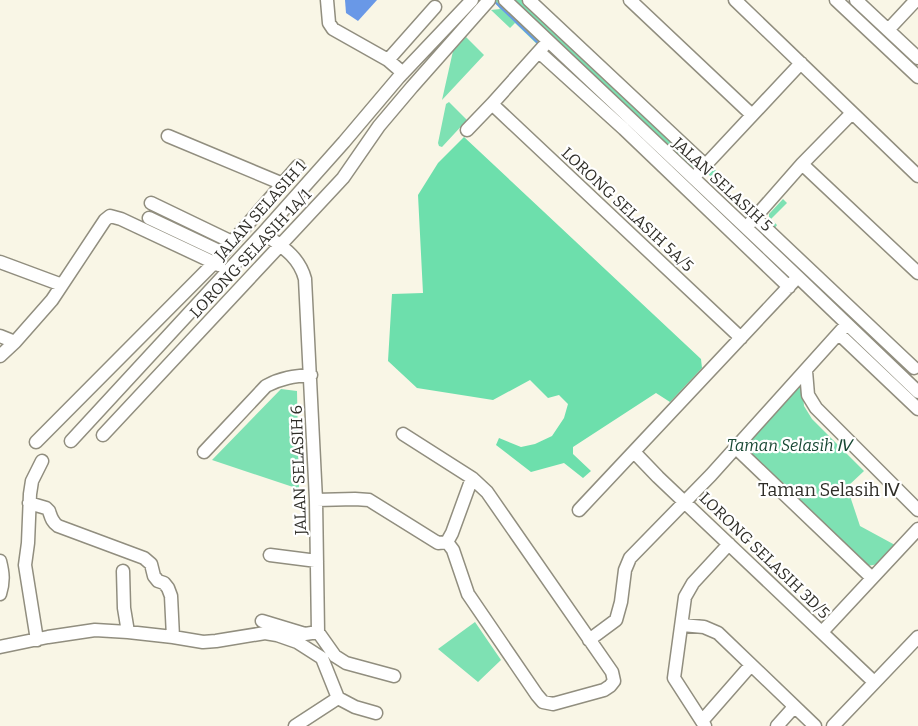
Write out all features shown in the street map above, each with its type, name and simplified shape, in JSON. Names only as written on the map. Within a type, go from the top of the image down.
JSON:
[{"type":"street","points":[[327,0],[329,23],[333,29],[388,60],[412,87]]},
{"type":"street","name":"JALAN SELASIH 1","points":[[71,441],[263,233],[401,75],[472,0]]},
{"type":"street","name":"LORONG SELASIH 1A/1","points":[[103,435],[343,178],[379,126],[489,0]]},
{"type":"street","name":"JALAN SELASIH 5","points":[[505,0],[798,277],[918,409]]},
{"type":"street","points":[[511,0],[517,12]]},
{"type":"street","points":[[529,0],[705,165]]},
{"type":"street","points":[[630,0],[752,115]]},
{"type":"street","points":[[735,0],[918,176]]},
{"type":"street","points":[[836,0],[918,77]]},
{"type":"street","points":[[855,0],[918,58]]},
{"type":"street","points":[[888,30],[916,0]]},
{"type":"street","points":[[388,60],[435,8]]},
{"type":"street","points":[[467,130],[547,41]]},
{"type":"street","points":[[539,52],[624,129],[789,287]]},
{"type":"street","points":[[693,178],[801,63]]},
{"type":"street","name":"LORONG SELASIH 5A/5","points":[[492,104],[741,338]]},
{"type":"street","points":[[746,228],[802,164],[852,113]]},
{"type":"street","points":[[168,136],[283,184]]},
{"type":"street","points":[[802,164],[918,273]]},
{"type":"street","points":[[36,442],[214,263],[298,166]]},
{"type":"street","points":[[151,203],[232,242]]},
{"type":"street","points":[[0,357],[51,300],[110,216],[229,270]]},
{"type":"street","points":[[149,218],[223,253]]},
{"type":"street","points":[[755,218],[916,365],[904,378]]},
{"type":"street","name":"JALAN SELASIH 6","points":[[263,233],[298,261],[305,279],[316,500],[318,632]]},
{"type":"street","points":[[0,262],[62,285]]},
{"type":"street","points":[[579,510],[798,277]]},
{"type":"street","points":[[590,640],[616,620],[625,570],[630,558],[736,448],[843,329]]},
{"type":"street","name":"JALAN SELASIH 5","points":[[843,329],[918,392]]},
{"type":"street","points":[[0,336],[15,342]]},
{"type":"street","points":[[806,371],[808,395],[816,408],[918,510]]},
{"type":"street","points":[[204,452],[266,386],[288,377],[311,375]]},
{"type":"street","points":[[403,434],[472,478],[487,492],[612,672],[614,681],[610,686],[604,690],[553,704],[543,702],[468,594],[453,550],[447,542]]},
{"type":"street","points":[[736,448],[872,578]]},
{"type":"street","name":"LORONG SELASIH 3D/5","points":[[634,452],[874,682]]},
{"type":"street","points":[[37,640],[25,565],[32,481],[42,460]]},
{"type":"street","points":[[447,542],[472,478]]},
{"type":"street","points":[[316,500],[369,500],[438,543],[447,542]]},
{"type":"street","points":[[29,503],[50,511],[51,518],[58,526],[144,558],[151,564],[154,576],[158,581],[164,583],[171,596],[173,637]]},
{"type":"street","points":[[822,632],[918,529]]},
{"type":"street","points":[[729,544],[693,583],[685,597],[674,678],[703,724],[751,665]]},
{"type":"street","points":[[270,555],[317,561]]},
{"type":"street","points":[[0,561],[3,585],[0,594]]},
{"type":"street","points":[[123,571],[124,608],[128,632]]},
{"type":"street","points":[[262,621],[305,634],[318,632],[338,698],[355,707],[376,713]]},
{"type":"street","points":[[682,625],[705,627],[717,633],[814,726]]},
{"type":"street","points":[[0,647],[95,630],[203,642],[265,633],[277,635],[335,656],[346,663],[394,676]]},
{"type":"street","points":[[833,726],[918,637]]},
{"type":"street","points":[[296,726],[338,698]]},
{"type":"street","points":[[777,726],[794,706]]},
{"type":"green space","points":[[495,0],[529,0],[705,165],[693,178],[745,227],[755,218],[914,368],[904,379],[918,392],[918,409],[839,334],[847,325],[799,277],[789,287],[515,23],[510,28],[491,10],[500,9]]},
{"type":"green space","points":[[466,37],[484,55],[442,100],[453,51]]},
{"type":"green space","points":[[449,102],[467,120],[442,147],[438,143],[446,104]]},
{"type":"green space","points":[[464,137],[701,359],[702,368],[670,402],[656,393],[573,447],[573,454],[591,471],[583,478],[564,463],[531,472],[496,445],[499,438],[521,447],[535,444],[552,436],[564,418],[568,404],[559,395],[548,398],[530,380],[493,400],[417,388],[388,361],[392,294],[423,293],[418,195],[438,163]]},
{"type":"green space","points":[[714,169],[731,186],[726,191],[708,174]]},
{"type":"green space","points":[[783,199],[787,203],[771,219],[777,225],[775,228],[769,223],[769,214]]},
{"type":"green space","name":"Taman Selasih Ⅳ","points":[[802,382],[804,406],[812,419],[864,471],[847,487],[860,526],[895,545],[879,564],[867,566],[742,446]]},
{"type":"green space","points":[[281,389],[297,391],[299,489],[212,460]]},
{"type":"green space","points":[[475,622],[501,660],[478,682],[438,649]]},
{"type":"water","points":[[345,0],[377,0],[358,21],[346,13]]},
{"type":"waterway","points":[[495,2],[540,45]]},
{"type":"district","name":"Taman Selasih Ⅳ","points":[[829,490]]}]
